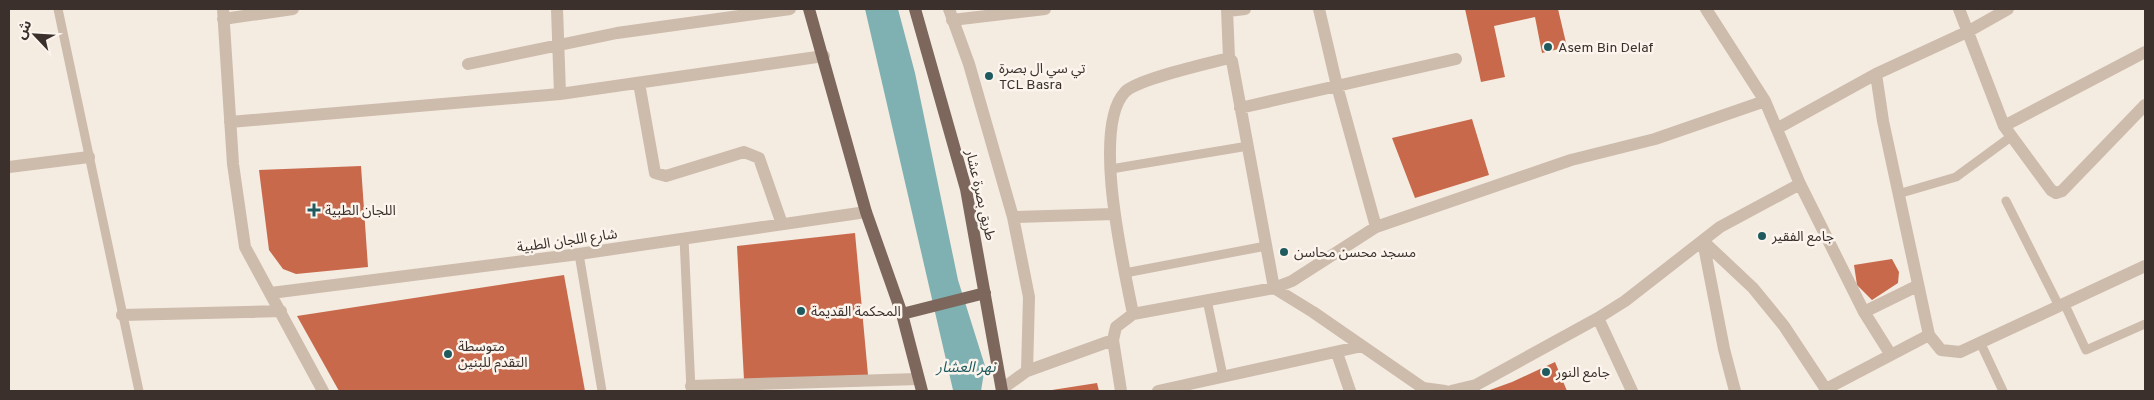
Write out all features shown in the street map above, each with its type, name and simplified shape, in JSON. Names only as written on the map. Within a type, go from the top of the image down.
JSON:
[{"type":"main road","points":[[808,9],[824,56],[866,212],[902,314],[922,391]]},
{"type":"main road","name":"طريق بصرة عشار","points":[[915,9],[966,189],[1002,390]]},
{"type":"main road","points":[[902,314],[985,293]]},
{"type":"street","points":[[293,9],[223,14],[233,164],[245,248],[281,310],[324,391]]},
{"type":"street","points":[[557,9],[560,94]]},
{"type":"street","points":[[468,64],[617,33],[790,9]]},
{"type":"street","points":[[1027,371],[1029,297],[1013,217],[969,64],[950,14],[1045,9]]},
{"type":"street","points":[[1245,9],[1227,10],[1229,58],[1232,61],[1274,288],[1422,388],[1446,391]]},
{"type":"street","points":[[1319,9],[1337,86],[1376,227]]},
{"type":"street","points":[[1706,9],[1765,101],[1800,184],[1864,312],[1891,355]]},
{"type":"street","points":[[1959,9],[2008,131],[2051,190],[2056,193],[2062,191],[2145,105]]},
{"type":"street","points":[[1778,128],[1876,74],[1968,31],[2008,9]]},
{"type":"street","points":[[2008,131],[2145,52]]},
{"type":"street","points":[[230,122],[560,94],[824,56]]},
{"type":"street","points":[[1133,314],[1114,214],[1109,135],[1114,110],[1126,91],[1174,72],[1229,58]]},
{"type":"street","points":[[1240,108],[1456,59]]},
{"type":"street","points":[[1876,74],[1883,121],[1929,335],[1941,350],[1960,352],[2145,266]]},
{"type":"street","points":[[639,82],[655,173],[666,176],[744,152],[759,158],[782,224]]},
{"type":"street","points":[[1121,391],[1114,340],[1116,327],[1133,314],[1274,288],[1292,282],[1376,227],[1571,160],[1655,139],[1765,101]]},
{"type":"street","points":[[9,167],[89,157]]},
{"type":"street","points":[[1451,391],[1476,385],[1598,318],[1626,301],[1720,227],[1800,184]]},
{"type":"street","name":"شارع اللجان الطبية","points":[[271,293],[579,254],[866,212]]},
{"type":"street","points":[[1013,217],[1114,214]]},
{"type":"street","points":[[1703,241],[1754,288],[1784,326],[1826,390],[1929,335]]},
{"type":"street","points":[[1703,241],[1724,349],[1735,391]]},
{"type":"street","points":[[1864,312],[1918,286]]},
{"type":"street","points":[[122,316],[281,310]]},
{"type":"street","points":[[1598,318],[1632,391]]},
{"type":"street","points":[[1002,390],[1027,371],[1114,340]]},
{"type":"street","points":[[1158,391],[1362,346]]},
{"type":"street","points":[[1337,353],[1350,391]]},
{"type":"street","points":[[691,388],[918,379]]},
{"type":"lane","points":[[58,9],[139,391]]},
{"type":"lane","points":[[1898,194],[1956,177],[2008,131]]},
{"type":"lane","points":[[1111,169],[1248,146]]},
{"type":"lane","points":[[2006,200],[2086,350],[2145,324]]},
{"type":"lane","points":[[684,238],[691,388]]},
{"type":"lane","points":[[1125,273],[1266,246]]},
{"type":"lane","points":[[579,254],[602,391]]},
{"type":"lane","points":[[1207,300],[1223,376]]},
{"type":"lane","points":[[1980,342],[2003,391]]},
{"type":"water","name":"نهر العشار","points":[[865,9],[898,9],[915,73],[958,280],[985,366],[981,391],[953,390]]},
{"type":"building","points":[[1465,9],[1558,9],[1567,47],[1542,53],[1535,17],[1494,26],[1505,77],[1481,82]]},
{"type":"building","points":[[1472,119],[1489,175],[1415,198],[1392,138]]},
{"type":"building","name":"اللجان الطبية","points":[[361,166],[368,267],[296,274],[283,269],[269,250],[259,170]]},
{"type":"building","name":"المحكمة القديمة","points":[[855,233],[868,375],[744,380],[737,246]]},
{"type":"building","points":[[1892,259],[1899,272],[1898,283],[1872,300],[1857,285],[1854,265]]},
{"type":"building","name":"متوسطة التقدم للبنين","points":[[564,275],[585,391],[339,391],[297,316]]},
{"type":"building","name":"جامع النور","points":[[1555,362],[1567,391],[1487,391],[1512,382]]},
{"type":"building","points":[[1097,383],[1099,391],[1052,391],[1052,390]]},
{"type":"place","name":"Asem Bin Delaf","points":[[1548,47]]},
{"type":"place","name":"تي سي ال بصرة TCL Basra","points":[[989,76]]},
{"type":"place","name":"اللجان الطبية","points":[[314,210]]},
{"type":"place","name":"جامع الفقير","points":[[1762,236]]},
{"type":"place","name":"مسجد محسن محاسن","points":[[1284,252]]},
{"type":"place","name":"المحكمة القديمة","points":[[801,311]]},
{"type":"place","name":"متوسطة التقدم للبنين","points":[[448,354]]},
{"type":"place","name":"جامع النور","points":[[1546,372]]}]
